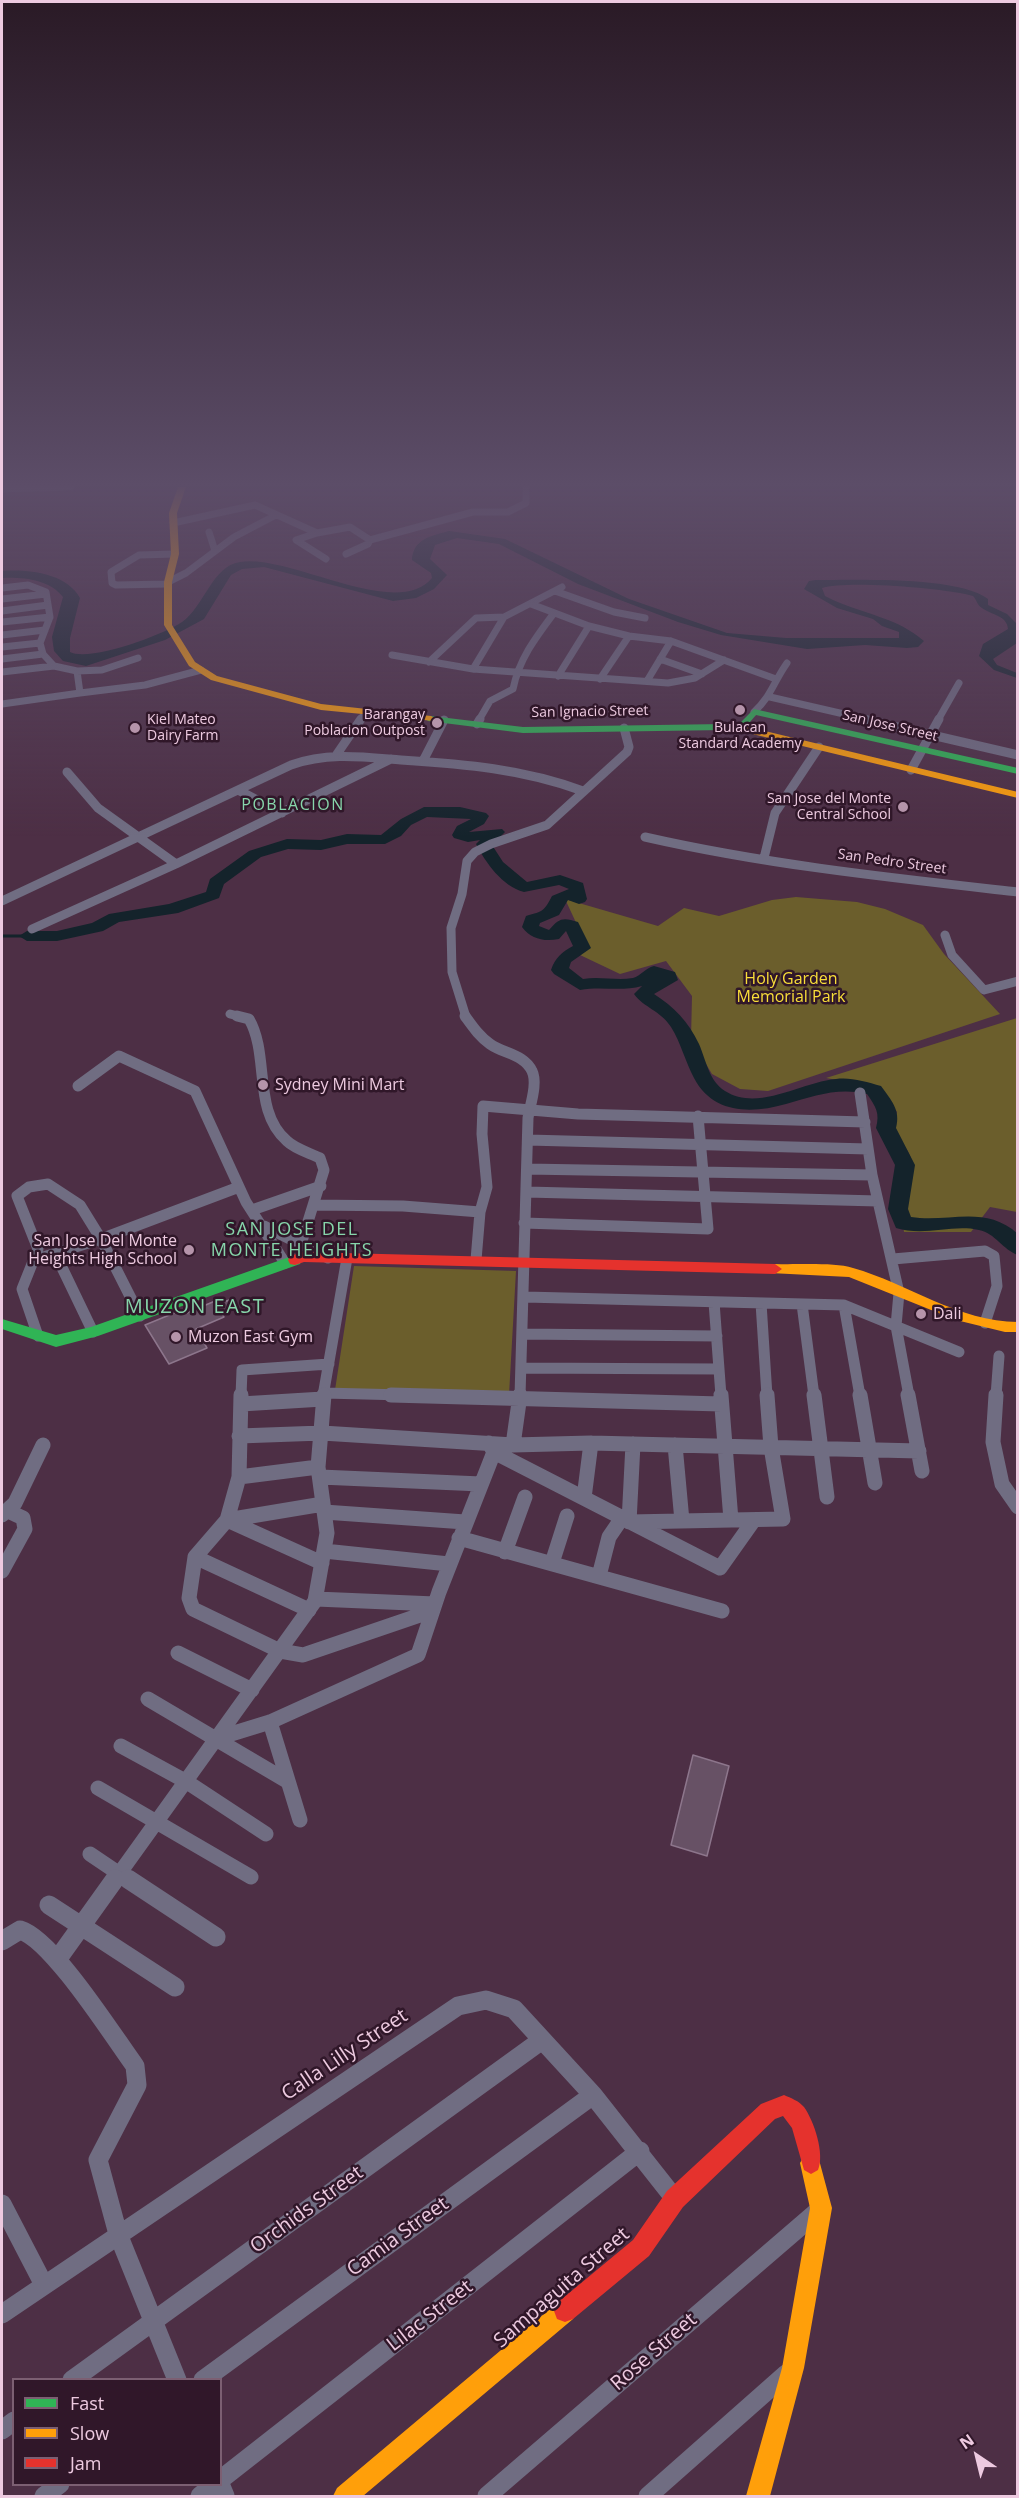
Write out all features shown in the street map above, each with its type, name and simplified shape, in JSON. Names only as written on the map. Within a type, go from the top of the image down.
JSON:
[{"type":"main road","name":"San Ignacio Street","points":[[167,604],[168,625],[175,641],[184,655],[201,670],[214,678],[289,700],[366,712],[538,730],[741,728],[1017,795]]},
{"type":"main road","points":[[741,728],[754,712]]},
{"type":"main road","name":"San Jose Street","points":[[754,712],[1017,771]]},
{"type":"main road","points":[[2,1324],[56,1341],[93,1332],[303,1257],[526,1261],[850,1272],[899,1293],[999,1328],[1017,1327]]},
{"type":"main road","name":"Sampaguita Street","points":[[345,2496],[641,2248],[675,2199],[768,2111],[784,2105],[792,2108],[801,2122],[821,2208]]},
{"type":"main road","points":[[758,2496],[793,2368],[821,2208]]},
{"type":"street","points":[[429,662],[476,618],[504,617],[531,604],[589,626],[629,636],[670,641],[776,679]]},
{"type":"street","points":[[594,604],[614,612],[645,618]]},
{"type":"street","points":[[2,611],[48,606],[50,617],[40,643],[43,654],[54,666]]},
{"type":"street","points":[[477,724],[490,701],[513,689],[516,673],[529,646],[554,613]]},
{"type":"street","points":[[2,622],[50,617]]},
{"type":"street","points":[[473,669],[504,617]]},
{"type":"street","points":[[558,676],[589,626]]},
{"type":"street","points":[[2,635],[45,630]]},
{"type":"street","points":[[600,679],[629,636]]},
{"type":"street","points":[[646,681],[670,641]]},
{"type":"street","points":[[2,647],[40,643]]},
{"type":"street","points":[[2,659],[43,654]]},
{"type":"street","points":[[392,656],[473,669],[516,673],[678,682],[702,674],[724,660]]},
{"type":"street","points":[[2,672],[54,666],[77,671],[107,668],[138,658]]},
{"type":"street","points":[[660,659],[702,674]]},
{"type":"street","points":[[754,712],[770,697],[776,679],[788,663]]},
{"type":"street","points":[[107,668],[112,689]]},
{"type":"street","points":[[2,704],[144,685],[201,670]]},
{"type":"street","points":[[77,671],[80,693]]},
{"type":"street","points":[[911,770],[958,683]]},
{"type":"street","points":[[770,697],[1017,755]]},
{"type":"street","points":[[337,754],[366,712]]},
{"type":"street","points":[[424,759],[444,720]]},
{"type":"street","points":[[513,1445],[520,1399],[525,1297],[524,1223],[527,1192],[528,1118],[531,1111],[533,1072],[520,1057],[492,1046],[476,1032],[463,1012],[452,972],[451,928],[462,894],[467,861],[486,847],[547,825],[627,752],[629,747],[624,728]]},
{"type":"street","points":[[764,858],[775,813],[819,747]]},
{"type":"street","points":[[2,901],[302,761],[337,754],[391,759],[424,759],[510,768],[551,778],[583,791]]},
{"type":"street","points":[[32,929],[176,864],[391,759]]},
{"type":"street","points":[[67,772],[98,808],[176,864]]},
{"type":"street","points":[[240,791],[282,813]]},
{"type":"street","name":"San Pedro Street","points":[[645,837],[699,849],[887,877],[1017,892]]},
{"type":"street","points":[[945,935],[952,955],[984,990],[1017,981]]},
{"type":"street","points":[[230,1014],[249,1019],[256,1031],[261,1074],[271,1121],[287,1142],[320,1158],[324,1170],[321,1186],[301,1244]]},
{"type":"street","points":[[78,1086],[119,1056],[195,1091],[239,1187],[285,1263]]},
{"type":"street","points":[[860,1092],[878,1202],[899,1293],[896,1326],[922,1471]]},
{"type":"street","points":[[476,1260],[480,1212],[487,1186],[482,1134],[483,1106],[531,1111],[865,1122]]},
{"type":"street","points":[[524,1223],[708,1229],[698,1116]]},
{"type":"street","points":[[528,1140],[868,1149]]},
{"type":"street","points":[[527,1169],[703,1170],[873,1175]]},
{"type":"street","points":[[38,1335],[21,1289],[38,1249],[17,1196],[29,1187],[48,1184],[80,1205],[101,1239],[140,1316]]},
{"type":"street","points":[[252,1210],[321,1186]]},
{"type":"street","points":[[34,1260],[101,1239],[239,1187]]},
{"type":"street","points":[[527,1192],[878,1202]]},
{"type":"street","points":[[314,1205],[403,1206],[480,1212]]},
{"type":"street","points":[[264,1226],[328,1258]]},
{"type":"street","points":[[893,1260],[985,1251],[994,1256],[997,1286],[985,1323]]},
{"type":"street","points":[[55,1253],[93,1332]]},
{"type":"street","points":[[57,1960],[312,1605],[327,1533],[319,1472],[324,1396],[348,1258]]},
{"type":"street","points":[[525,1297],[844,1305],[959,1352]]},
{"type":"street","points":[[714,1302],[731,1520]]},
{"type":"street","points":[[626,1520],[783,1519],[771,1447],[761,1303]]},
{"type":"street","points":[[802,1304],[826,1497]]},
{"type":"street","points":[[844,1305],[875,1483]]},
{"type":"street","points":[[523,1334],[717,1336]]},
{"type":"street","points":[[999,1356],[993,1442],[1002,1484],[1017,1507]]},
{"type":"street","points":[[329,1364],[242,1370],[239,1477],[227,1520],[195,1557],[189,1598],[193,1609],[280,1651],[303,1654],[434,1608]]},
{"type":"street","points":[[521,1368],[719,1369]]},
{"type":"street","points":[[241,1404],[324,1396],[721,1404]]},
{"type":"street","points":[[239,1436],[322,1433],[492,1448],[513,1445],[591,1443],[919,1451]]},
{"type":"street","points":[[584,1498],[591,1443]]},
{"type":"street","points":[[599,1576],[609,1537],[626,1520],[633,1444]]},
{"type":"street","points":[[2,1571],[25,1529],[23,1518],[5,1513],[15,1503],[43,1445]]},
{"type":"street","points":[[675,1445],[682,1521]]},
{"type":"street","points":[[492,1448],[720,1569],[754,1520]]},
{"type":"street","points":[[218,1738],[270,1722],[418,1655],[492,1448]]},
{"type":"street","points":[[239,1477],[319,1472],[481,1484]]},
{"type":"street","points":[[506,1552],[525,1497]]},
{"type":"street","points":[[227,1520],[324,1508],[465,1522]]},
{"type":"street","points":[[552,1563],[567,1516]]},
{"type":"street","points":[[227,1520],[323,1557],[449,1564]]},
{"type":"street","points":[[459,1538],[722,1611]]},
{"type":"street","points":[[195,1557],[312,1605],[434,1608]]},
{"type":"street","points":[[178,1653],[252,1690]]},
{"type":"street","points":[[148,1699],[218,1738],[287,1781]]},
{"type":"street","points":[[270,1722],[300,1820]]},
{"type":"street","points":[[121,1746],[187,1782],[266,1834]]},
{"type":"street","points":[[98,1788],[250,1877]]},
{"type":"street","points":[[90,1854],[216,1937]]},
{"type":"street","points":[[49,1905],[175,1987]]},
{"type":"street","points":[[2,1941],[20,1930],[31,1933],[57,1960],[135,2066],[138,2085],[98,2158],[118,2234],[177,2378]]},
{"type":"street","name":"Calla Lilly Street","points":[[2,2314],[118,2234],[472,1999],[500,2001],[514,2009],[593,2095],[640,2151],[675,2199]]},
{"type":"street","name":"Orchids Street","points":[[73,2378],[542,2040]]},
{"type":"street","name":"Camia Street","points":[[203,2378],[593,2095]]},
{"type":"street","name":"Lilac Street","points":[[222,2480],[640,2151]]},
{"type":"street","points":[[2,2204],[44,2284]]},
{"type":"street","name":"Rose Street","points":[[487,2496],[821,2208]]},
{"type":"street","points":[[648,2496],[793,2368]]},
{"type":"street","points":[[44,2496],[57,2486]]},
{"type":"street","points":[[200,2496],[212,2486]]},
{"type":"green space","name":"Holy Garden Memorial Park","points":[[796,897],[857,902],[885,909],[923,925],[944,954],[1000,1014],[768,1091],[740,1089],[712,1074],[691,1039],[692,996],[666,961],[620,974],[580,955],[587,946],[565,899],[658,926],[684,908],[719,916],[772,900]]},
{"type":"green space","points":[[1017,1018],[1017,1212],[990,1207],[971,1232],[904,1232],[902,1211],[912,1168],[908,1152],[902,1143],[891,1134],[897,1112],[878,1087],[826,1078]]},
{"type":"green space","points":[[354,1266],[516,1271],[509,1395],[335,1390]]},
{"type":"water","points":[[61,604],[79,604],[70,638],[70,652],[80,654],[126,646],[159,634],[182,622],[198,604],[213,604],[204,619],[165,640],[86,666],[63,661],[54,651],[52,637]]},
{"type":"water","points":[[630,604],[642,604],[727,633],[786,638],[899,638],[899,632],[882,626],[873,619],[829,604],[842,604],[903,627],[924,641],[918,647],[907,648],[865,645],[807,649],[721,635]]},
{"type":"water","points":[[978,604],[988,604],[1007,614],[1017,624],[1017,643],[993,659],[997,665],[1017,673],[1017,678],[994,670],[979,656],[983,644],[1008,629],[1002,618],[980,607]]},
{"type":"building","name":"Muzon East Gym","points":[[229,1300],[234,1309],[222,1314],[224,1317],[196,1329],[207,1348],[169,1364],[145,1325],[184,1309],[187,1313],[215,1301],[217,1305]]},
{"type":"building","points":[[693,1755],[729,1766],[707,1856],[671,1845]]},
{"type":"waterway","points":[[27,936],[57,936],[97,927],[115,918],[172,909],[213,895],[216,882],[255,854],[287,844],[321,845],[347,839],[362,841],[385,839],[396,833],[406,822],[424,812],[460,812],[481,816],[479,821],[462,829],[460,835],[468,837],[497,832],[484,844],[497,865],[524,887],[560,880],[577,886],[579,899],[567,894],[558,899],[556,908],[545,916],[532,920],[530,927],[538,934],[553,935],[564,923],[572,926],[582,948],[565,958],[560,970],[580,985],[601,981],[619,985],[633,983],[644,980],[654,971],[669,976],[669,980],[653,986],[643,994],[669,1012],[687,1039],[707,1084],[717,1095],[730,1102],[759,1103],[838,1084],[874,1090],[887,1109],[889,1117],[886,1128],[905,1165],[898,1209],[903,1223],[920,1226],[976,1222],[989,1225],[1003,1233],[1018,1247]]},
{"type":"waterway","points":[[2,936],[27,936]]},
{"type":"traffic: fast","points":[[740,728],[754,712],[1018,771]]},
{"type":"traffic: fast","points":[[431,719],[523,730],[724,727]]},
{"type":"traffic: fast","points":[[2,1324],[56,1341],[93,1332],[295,1260]]},
{"type":"traffic: slow","points":[[168,604],[168,625],[192,664],[214,678],[321,707],[431,719]]},
{"type":"traffic: slow","points":[[724,727],[740,728],[1018,795]]},
{"type":"traffic: slow","points":[[775,1269],[850,1272],[961,1316],[1005,1327],[1018,1327]]},
{"type":"traffic: slow","points":[[758,2496],[793,2368],[821,2208],[811,2163]]},
{"type":"traffic: slow","points":[[345,2496],[565,2311]]},
{"type":"traffic: jam","points":[[295,1260],[303,1257],[775,1269]]},
{"type":"traffic: jam","points":[[565,2311],[641,2248],[675,2199],[768,2111],[784,2105],[796,2115],[804,2130],[811,2163]]},
{"type":"place","name":"Bulacan Standard Academy","points":[[740,710]]},
{"type":"place","name":"Barangay Poblacion Outpost","points":[[437,723]]},
{"type":"place","name":"Kiel Mateo Dairy Farm","points":[[135,728]]},
{"type":"place","name":"San Jose del Monte Central School","points":[[903,807]]},
{"type":"place","name":"Sydney Mini Mart","points":[[263,1085]]},
{"type":"place","name":"San Jose Del Monte Heights High School","points":[[189,1250]]},
{"type":"place","name":"Dali","points":[[921,1314]]},
{"type":"place","name":"Muzon East Gym","points":[[176,1337]]},
{"type":"district","name":"POBLACION","points":[[293,805]]},
{"type":"district","name":"SAN JOSE DEL MONTE HEIGHTS","points":[[292,1240]]},
{"type":"district","name":"MUZON EAST","points":[[195,1307]]}]
